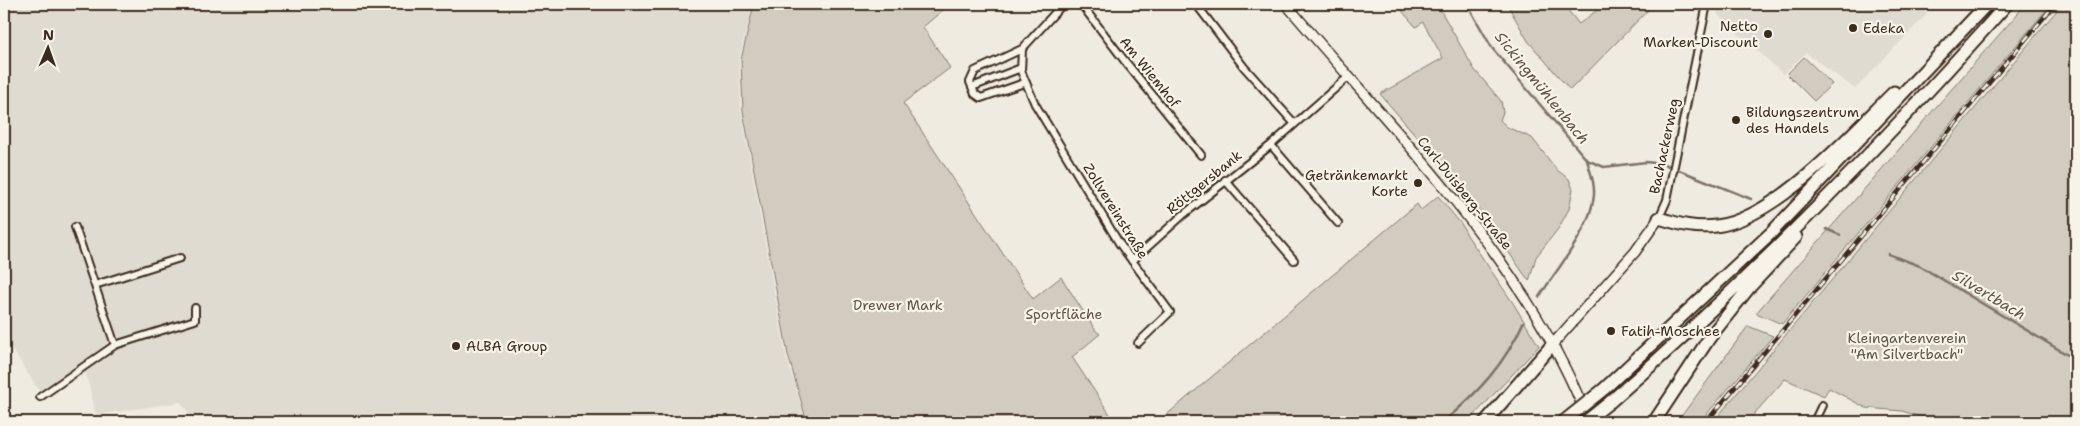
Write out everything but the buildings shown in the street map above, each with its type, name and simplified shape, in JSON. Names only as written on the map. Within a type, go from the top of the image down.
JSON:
[{"type":"highway","points":[[1563,422],[1604,389],[1772,232],[1987,4]]},
{"type":"highway","points":[[1585,422],[1668,351],[1807,216],[2006,4]]},
{"type":"highway","points":[[1660,218],[1683,226],[1718,226],[1743,218],[1761,209],[1815,169],[1948,38],[1965,27]]},
{"type":"highway","points":[[1654,422],[1710,337],[1748,289],[1799,234],[1807,216]]},
{"type":"highway","points":[[1485,422],[1552,344]]},
{"type":"main road","name":"Carl-Duisberg-Straße","points":[[1286,4],[1441,181],[1473,221],[1511,275],[1552,344],[1589,422]]},
{"type":"main road","name":"Bachackerweg","points":[[1552,344],[1635,252],[1660,218]]},
{"type":"street","points":[[1024,83],[987,98],[977,96],[970,82],[975,72],[1022,49],[1063,4]]},
{"type":"street","name":"Am Wiemhof","points":[[1081,4],[1201,155]]},
{"type":"street","points":[[1196,4],[1244,67],[1294,123]]},
{"type":"street","name":"Bachackerweg","points":[[1660,218],[1671,182],[1707,4]]},
{"type":"street","name":"Zollvereinstraße","points":[[1022,49],[1021,68],[1024,83],[1132,261],[1170,312],[1138,342]]},
{"type":"street","points":[[972,87],[1021,68]]},
{"type":"street","name":"Röttgersbank","points":[[1132,261],[1225,180],[1271,145],[1348,77]]},
{"type":"street","points":[[1271,145],[1338,223]]},
{"type":"street","points":[[1225,180],[1294,260]]},
{"type":"street","points":[[75,227],[115,345]]},
{"type":"street","points":[[94,285],[180,258]]},
{"type":"street","points":[[40,397],[115,345],[196,320],[195,308]]},
{"type":"street","points":[[1814,422],[1822,405]]},
{"type":"shaded area","points":[[4,4],[753,4],[739,60],[741,111],[786,356],[806,422],[195,422],[181,402],[96,415],[86,373],[44,398],[4,337]]},
{"type":"shaded area","points":[[1713,4],[1919,4],[1927,14],[1855,89],[1806,53],[1783,74],[1719,16]]},
{"type":"green space","name":"Drewer Mark","points":[[754,4],[950,4],[923,27],[950,68],[903,103],[1033,299],[1061,277],[1096,331],[1100,334],[1072,357],[1115,422],[807,422],[788,355],[743,111],[741,60]]},
{"type":"green space","points":[[1396,4],[1437,4],[1474,69],[1501,101],[1503,112],[1500,120],[1507,127],[1532,138],[1557,170],[1569,179],[1573,189],[1569,209],[1558,229],[1536,257],[1529,281],[1471,199],[1380,94],[1443,58],[1423,22],[1416,27]]},
{"type":"green space","points":[[1507,4],[1563,4],[1579,24],[1605,4],[1654,4],[1570,90],[1528,41]]},
{"type":"green space","points":[[2026,4],[2051,4],[1782,324],[1756,313]]},
{"type":"green space","name":"Kleingartenverein \"Am Silvertbach\"","points":[[2062,4],[2076,4],[2076,422],[1937,422],[1902,411],[1866,408],[1829,388],[1824,396],[1785,379],[1747,422],[1713,422]]},
{"type":"green space","points":[[1804,57],[1832,84],[1814,101],[1787,74]]},
{"type":"green space","points":[[1438,196],[1462,225],[1539,346],[1468,422],[1158,422],[1417,204],[1421,210]]},
{"type":"green space","points":[[1748,326],[1773,336],[1700,422],[1677,422]]},
{"type":"green space","points":[[715,417],[718,422],[683,422]]},
{"type":"waterway","name":"Sickingmühlenbach","points":[[1467,4],[1492,48],[1587,160],[1593,181],[1594,194],[1587,220],[1572,248],[1539,297]]},
{"type":"waterway","name":"Silvertbach","points":[[1587,160],[1604,167],[1646,162],[1664,164],[1751,199]]},
{"type":"waterway","name":"Silvertbach","points":[[1826,229],[1840,235]]},
{"type":"waterway","name":"Silvertbach","points":[[1888,254],[1920,266],[2076,360]]},
{"type":"waterway","points":[[1443,422],[1479,389],[1499,365],[1523,323]]},
{"type":"railway","points":[[1706,422],[2055,4]]},
{"type":"place","name":"Edeka","points":[[1853,28]]},
{"type":"place","name":"Netto Marken-Discount","points":[[1768,34]]},
{"type":"place","name":"Bildungszentrum des Handels","points":[[1736,120]]},
{"type":"place","name":"Getränkemarkt Korte","points":[[1418,183]]},
{"type":"place","name":"Fatih-Moschee","points":[[1611,331]]},
{"type":"place","name":"ALBA Group","points":[[456,346]]},
{"type":"park label","name":"Sportfläche","points":[[1064,314]]}]
